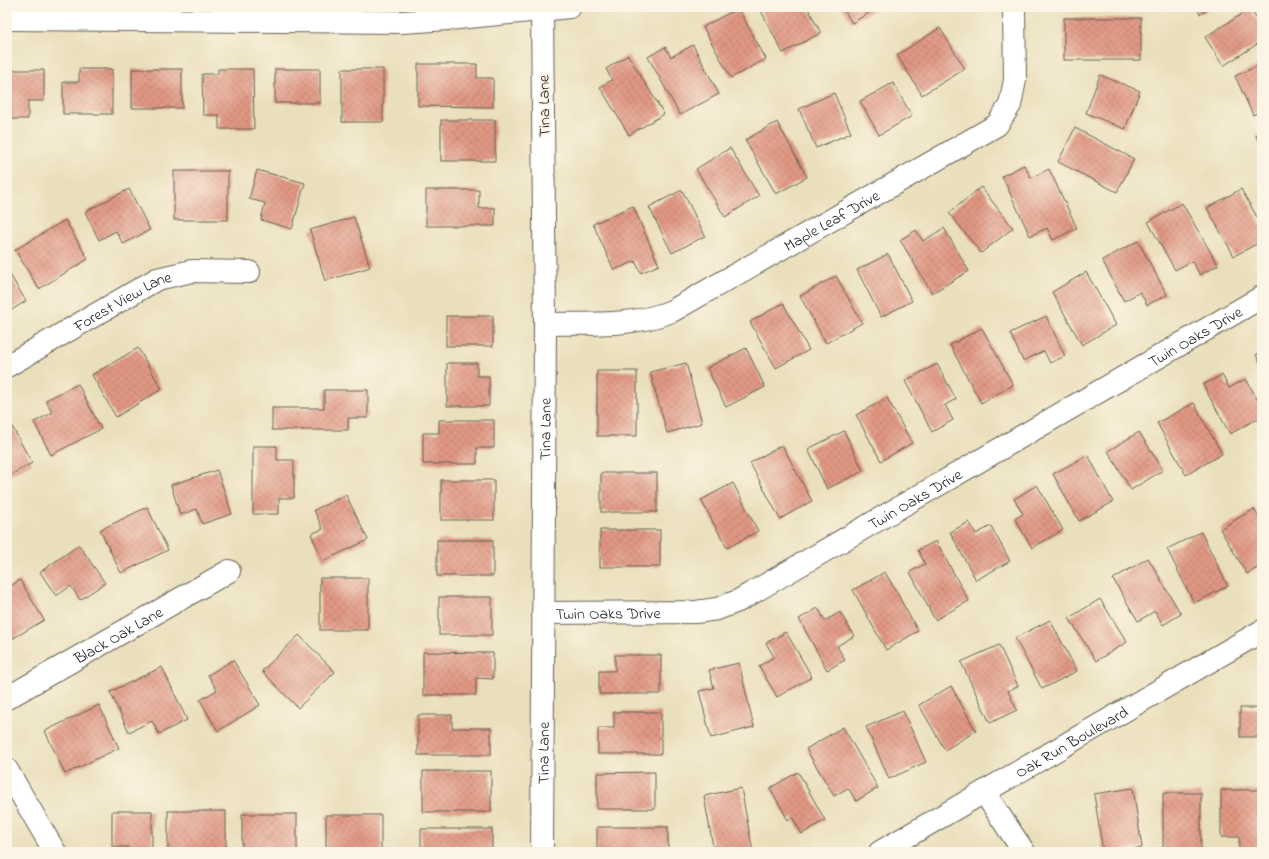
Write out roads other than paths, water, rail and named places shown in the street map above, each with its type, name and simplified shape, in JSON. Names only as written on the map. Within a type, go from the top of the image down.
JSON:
[{"type":"street","points":[[7,19],[262,13],[402,22],[570,7]]},
{"type":"street","name":"Maple Leaf Drive","points":[[545,324],[633,322],[654,318],[672,311],[997,126],[1010,105],[1015,80],[1014,7]]},
{"type":"street","name":"Tina Lane","points":[[542,9],[545,324],[542,852]]},
{"type":"street","name":"Forest View Lane","points":[[7,366],[157,279],[192,271],[249,272]]},
{"type":"street","name":"Twin Oaks Drive","points":[[543,613],[696,612],[717,609],[738,601],[1262,297]]},
{"type":"street","name":"Black Oak Lane","points":[[7,698],[229,571]]},
{"type":"street","name":"Oak Run Boulevard","points":[[880,852],[1262,631]]},
{"type":"street","points":[[7,770],[55,852]]},
{"type":"street","points":[[984,792],[1024,852]]}]
